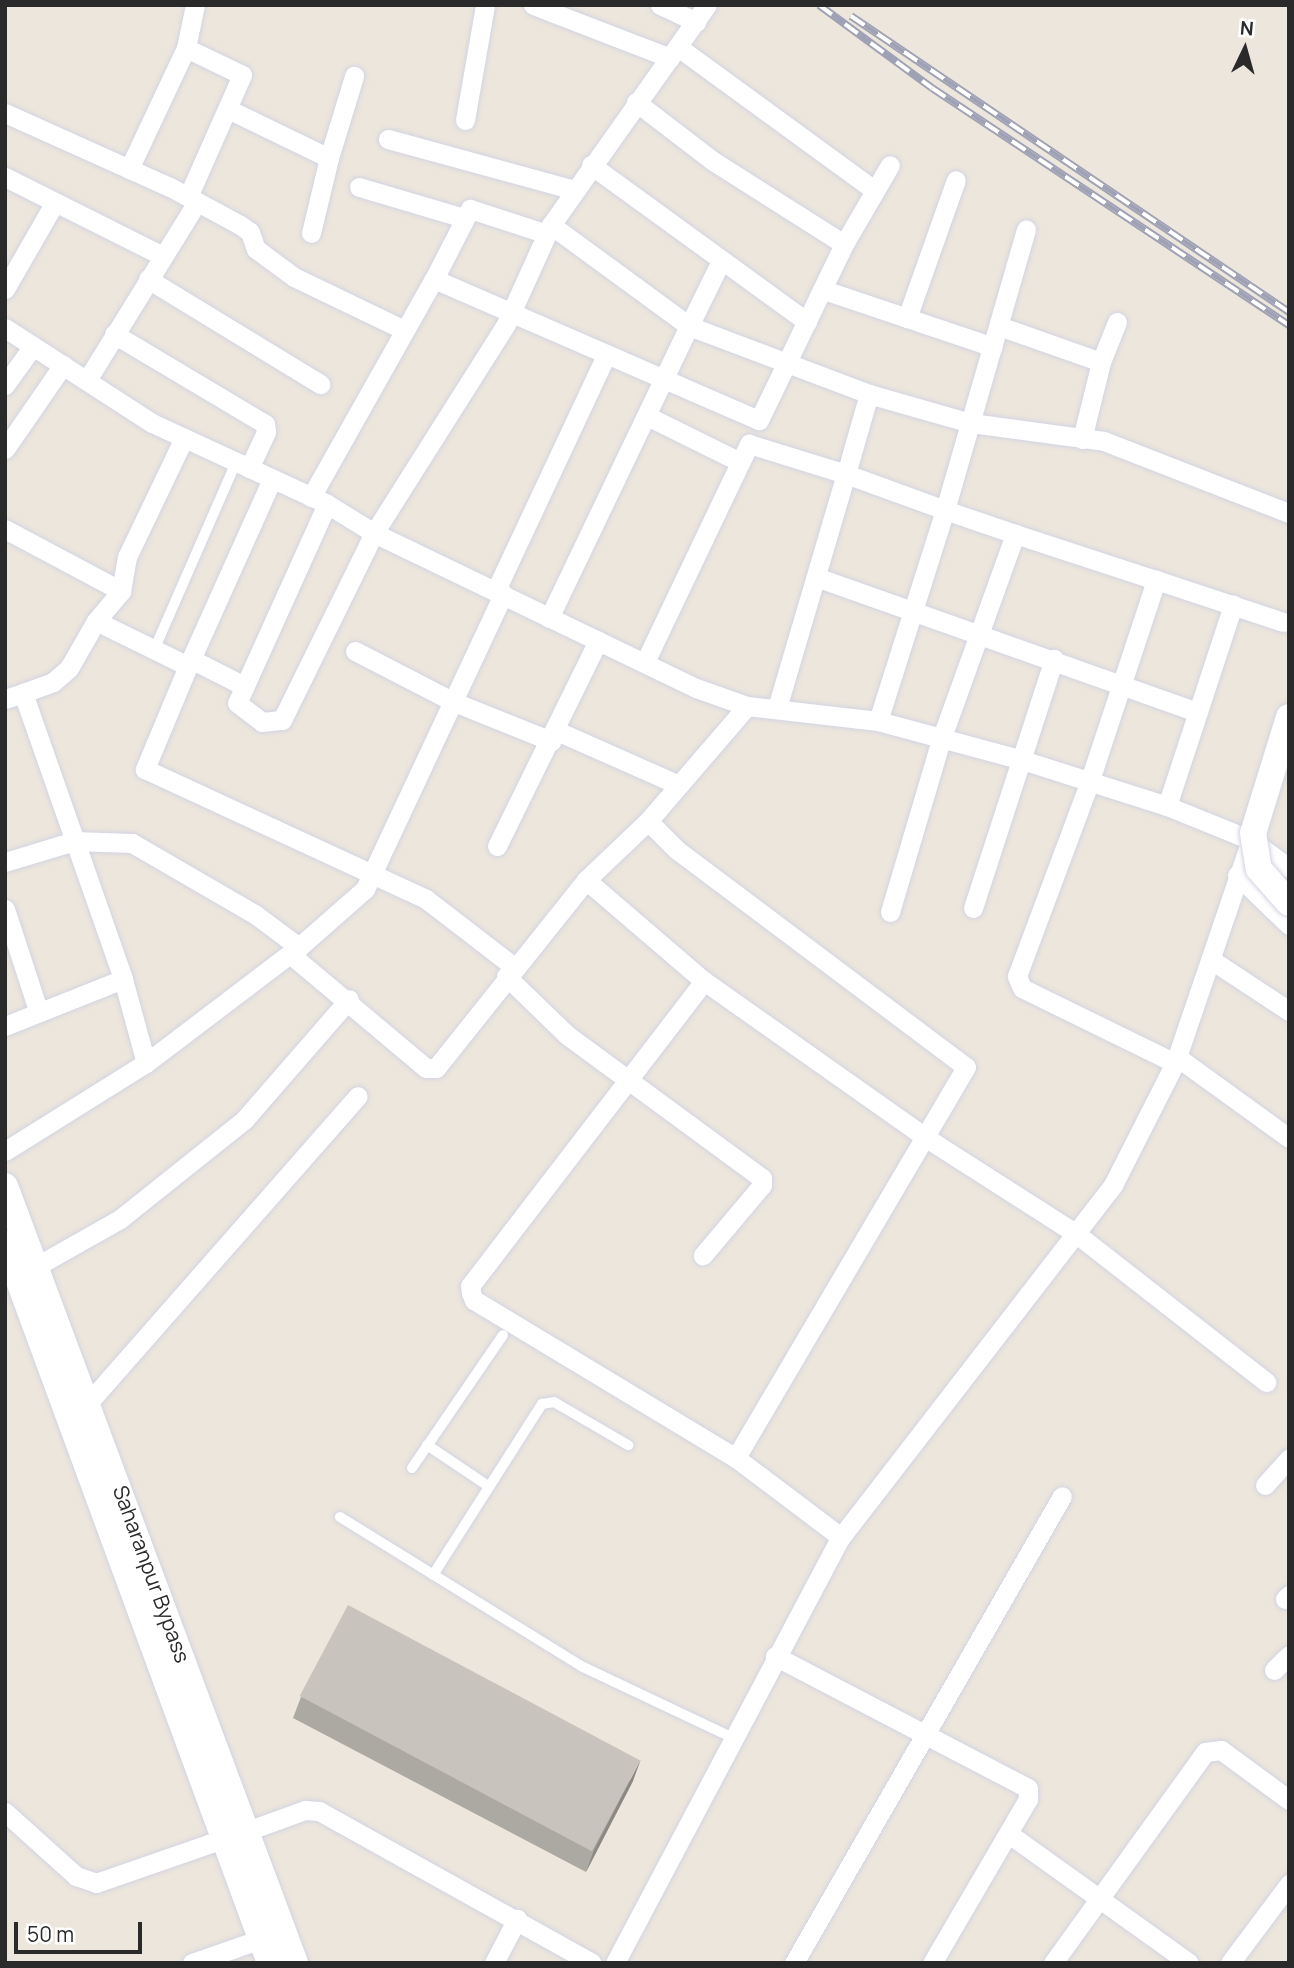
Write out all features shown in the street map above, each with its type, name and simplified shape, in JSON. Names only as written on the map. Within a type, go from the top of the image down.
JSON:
[{"type":"main road","points":[[1289,717],[1253,834],[1259,869],[1289,903]]},
{"type":"main road","name":"Saharanpur Bypass","points":[[5,1186],[19,1274],[89,1402],[256,1890],[295,1963]]},
{"type":"main road","points":[[5,1244],[236,1834]]},
{"type":"main road","points":[[256,1890],[265,1951]]},
{"type":"street","points":[[129,169],[186,48],[195,5]]},
{"type":"street","points":[[465,120],[485,5]]},
{"type":"street","points":[[533,5],[674,52],[874,190]]},
{"type":"street","points":[[660,5],[696,22]]},
{"type":"street","points":[[707,5],[547,229],[512,313],[374,533],[282,720],[262,722],[239,707],[244,686],[319,500],[404,330],[434,279],[464,218],[475,208],[547,229],[689,326],[869,394],[971,423],[1104,441],[1289,513]]},
{"type":"street","points":[[87,380],[163,256],[192,199],[242,75],[186,48]]},
{"type":"street","points":[[311,233],[329,158],[354,76]]},
{"type":"street","points":[[636,102],[713,161],[844,244]]},
{"type":"street","points":[[230,110],[329,158]]},
{"type":"street","points":[[5,113],[192,199],[250,232],[256,249],[294,277],[404,330]]},
{"type":"street","points":[[388,139],[574,190]]},
{"type":"street","points":[[591,165],[807,322]]},
{"type":"street","points":[[645,662],[844,244],[890,165]]},
{"type":"street","points":[[5,177],[163,256]]},
{"type":"street","points":[[907,318],[956,180]]},
{"type":"street","points":[[359,187],[464,218]]},
{"type":"street","points":[[5,289],[55,202]]},
{"type":"street","points":[[878,721],[946,510],[1026,229]]},
{"type":"street","points":[[549,618],[721,261]]},
{"type":"street","points":[[148,279],[320,384]]},
{"type":"street","points":[[434,279],[759,420]]},
{"type":"street","points":[[824,290],[993,347]]},
{"type":"street","points":[[1082,439],[1101,362],[1117,322]]},
{"type":"street","points":[[999,326],[1101,362]]},
{"type":"street","points":[[5,328],[152,423],[319,500],[374,533],[696,688],[747,706],[878,721],[1019,759],[1167,806],[1251,840],[1289,868]]},
{"type":"street","points":[[114,334],[265,424],[266,432],[242,465]]},
{"type":"street","points":[[5,385],[33,346]]},
{"type":"street","points":[[5,1151],[146,1063],[295,950],[365,889],[454,702],[606,355]]},
{"type":"street","points":[[5,449],[63,365]]},
{"type":"street","points":[[777,708],[869,394]]},
{"type":"street","points":[[647,416],[745,453],[846,474],[1015,534],[1283,622]]},
{"type":"street","points":[[146,1063],[124,979],[74,841],[14,696],[53,682],[69,668],[96,621],[121,591],[127,557],[184,438]]},
{"type":"street","points":[[272,479],[189,663],[145,769],[375,872],[426,899],[510,971],[566,1035],[762,1178],[762,1185],[703,1255]]},
{"type":"street","points":[[5,529],[121,591]]},
{"type":"street","points":[[890,912],[942,737],[1015,534]]},
{"type":"street","points":[[816,578],[980,632],[1198,712]]},
{"type":"street","points":[[1156,580],[1089,783],[1017,983],[1176,1060],[1289,1138]]},
{"type":"street","points":[[1167,806],[1234,605]]},
{"type":"street","points":[[96,621],[154,650],[244,686]]},
{"type":"street","points":[[497,846],[554,736],[598,641]]},
{"type":"street","points":[[355,651],[454,702],[554,736],[679,785]]},
{"type":"street","points":[[973,908],[1019,759],[1054,659]]},
{"type":"street","points":[[5,862],[74,841],[132,843],[256,915],[430,1069],[436,1068],[510,971],[586,880],[648,821],[747,706]]},
{"type":"street","points":[[648,821],[677,850],[964,1065],[966,1071],[736,1458]]},
{"type":"street","points":[[615,1963],[775,1656],[841,1537],[1078,1236],[1113,1185],[1176,1060],[1213,961],[1237,875],[1251,840]]},
{"type":"street","points":[[1237,875],[1289,925]]},
{"type":"street","points":[[586,880],[704,981],[925,1137],[1078,1236],[1266,1382]]},
{"type":"street","points":[[5,909],[38,1010]]},
{"type":"street","points":[[1213,961],[1289,1012]]},
{"type":"street","points":[[5,1026],[38,1010],[124,979]]},
{"type":"street","points":[[704,981],[470,1286],[471,1293],[474,1300],[736,1458],[841,1537]]},
{"type":"street","points":[[19,1274],[120,1219],[244,1120],[349,999]]},
{"type":"street","points":[[89,1402],[358,1096]]},
{"type":"street","points":[[1265,1485],[1289,1458]]},
{"type":"street","points":[[794,1963],[1062,1496]]},
{"type":"street","points":[[1274,1670],[1289,1655]]},
{"type":"street","points":[[775,1656],[928,1733],[1028,1788],[1028,1799],[1009,1834],[932,1963]]},
{"type":"street","points":[[1053,1963],[1205,1752],[1221,1750],[1289,1800]]},
{"type":"street","points":[[5,1812],[76,1876],[96,1883],[305,1810],[319,1811],[592,1963]]},
{"type":"street","points":[[1009,1834],[1189,1963]]},
{"type":"street","points":[[1230,1963],[1289,1884]]},
{"type":"street","points":[[494,1963],[517,1919]]},
{"type":"street","points":[[192,1963],[265,1951]]},
{"type":"lane","points":[[154,650],[242,465]]},
{"type":"lane","points":[[412,1468],[503,1335]]},
{"type":"lane","points":[[433,1575],[537,1408],[549,1402],[628,1445]]},
{"type":"lane","points":[[427,1445],[488,1486]]},
{"type":"lane","points":[[340,1517],[581,1666],[733,1738]]},
{"type":"building","points":[[348,1605],[640,1760],[592,1851],[300,1696]]},
{"type":"railway","points":[[819,5],[932,88],[1289,325]]},
{"type":"railway","points":[[851,16],[1289,312]]}]
